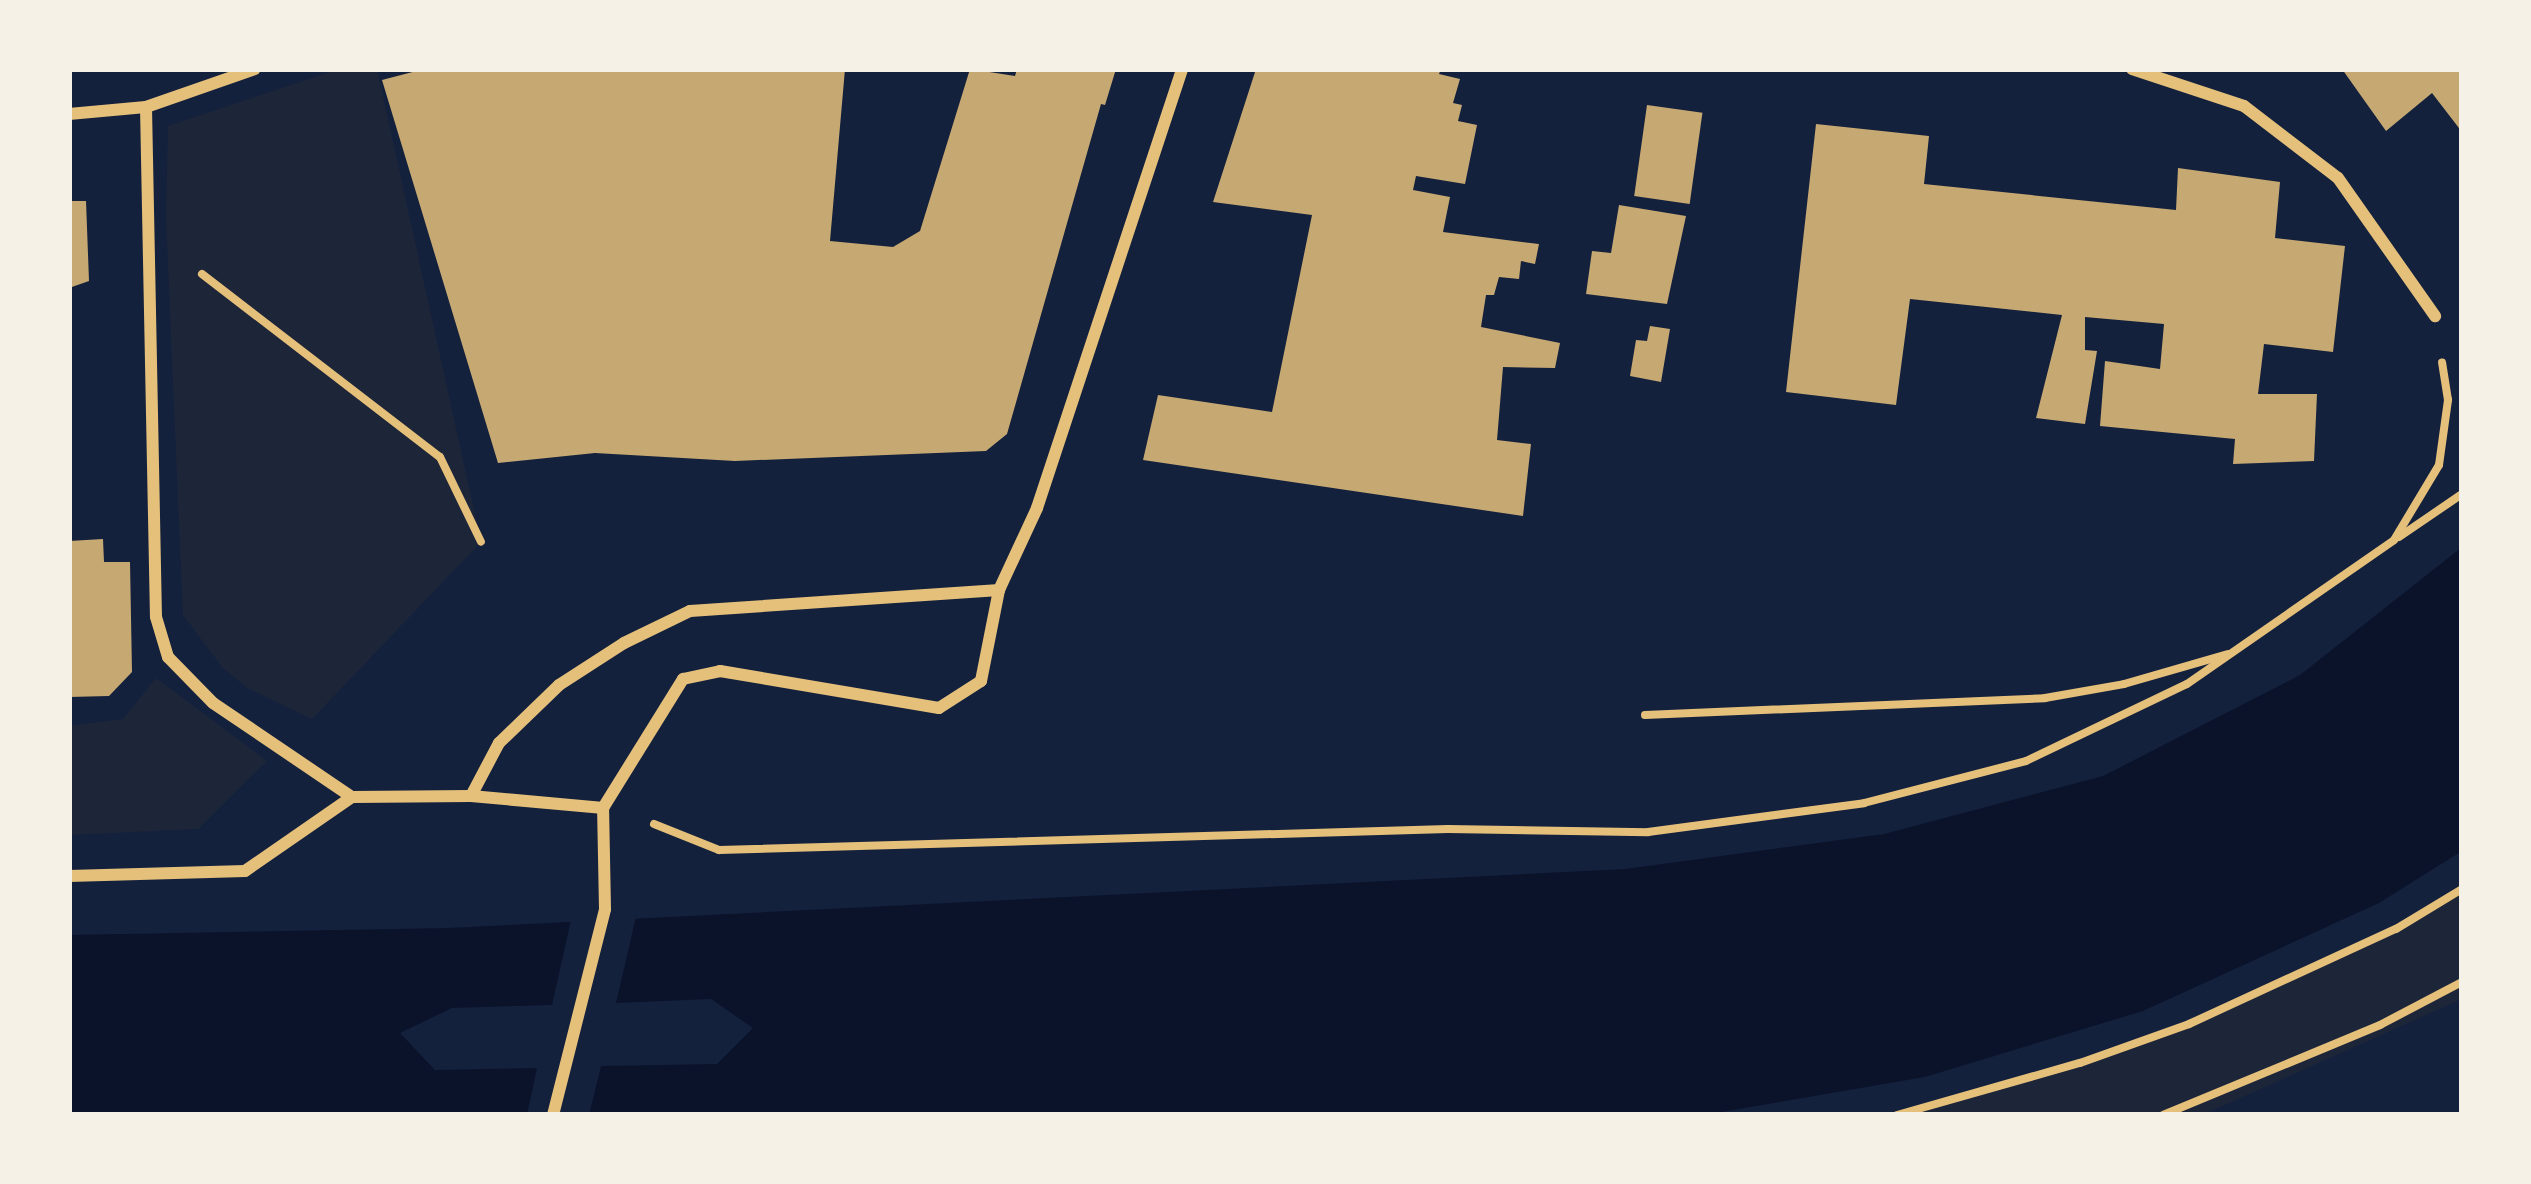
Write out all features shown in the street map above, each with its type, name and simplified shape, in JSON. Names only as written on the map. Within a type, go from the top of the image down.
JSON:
[{"type":"street","points":[[69,114],[146,107],[255,69]]},
{"type":"street","points":[[553,1115],[605,909],[603,808],[683,679],[720,671],[939,709],[981,681],[999,590],[1037,508],[1182,69]]},
{"type":"street","points":[[2132,69],[2244,106],[2338,178],[2393,249],[2435,316]]},
{"type":"street","points":[[146,107],[156,617],[168,656],[213,703],[352,797]]},
{"type":"street","points":[[471,796],[499,743],[559,685],[624,643],[690,611],[999,590]]},
{"type":"street","points":[[69,876],[245,871],[352,797],[471,796],[603,808]]},
{"type":"path","points":[[223,289],[440,457],[481,542]]},
{"type":"path","points":[[2394,540],[2439,465],[2448,400],[2435,316]]},
{"type":"path","points":[[605,825],[653,824],[719,850],[1448,829],[1648,832],[1864,802],[2026,761],[2188,684],[2462,494]]},
{"type":"path","points":[[1645,715],[2045,698],[2124,684],[2235,652]]},
{"type":"path","points":[[1897,1115],[2080,1063],[2189,1024],[2396,928],[2462,889]]},
{"type":"path","points":[[2163,1115],[2380,1025],[2462,982]]},
{"type":"shaded area","points":[[339,69],[377,69],[481,542],[312,719],[247,688],[222,667],[183,615],[166,219],[168,126]]},
{"type":"shaded area","points":[[2462,547],[2462,851],[2379,903],[2143,1011],[1925,1077],[1704,1115],[69,1115],[69,935],[448,928],[1625,869],[1884,834],[2103,776],[2300,675]]},
{"type":"shaded area","points":[[156,678],[267,761],[198,829],[69,835],[69,726],[123,719]]},
{"type":"shaded area","points":[[2462,889],[2462,999],[2202,1115],[1897,1115],[2080,1063],[2189,1024],[2396,929]]},
{"type":"pier","points":[[637,912],[616,1003],[711,999],[753,1028],[717,1064],[601,1066],[589,1115],[527,1115],[537,1068],[435,1070],[400,1033],[452,1008],[552,1005],[572,916]]},
{"type":"building","points":[[424,69],[845,69],[830,241],[893,247],[920,231],[970,69],[1015,76],[1017,69],[1116,69],[1105,105],[1101,104],[1007,434],[986,451],[735,461],[595,453],[498,463],[382,80]]},
{"type":"building","points":[[1256,69],[1441,69],[1439,74],[1460,79],[1453,103],[1462,105],[1458,121],[1477,125],[1465,184],[1416,176],[1413,190],[1450,197],[1443,232],[1539,244],[1535,264],[1521,261],[1519,279],[1499,277],[1494,295],[1486,295],[1481,327],[1560,343],[1555,368],[1503,367],[1497,440],[1531,444],[1523,516],[1143,460],[1158,395],[1272,412],[1312,215],[1213,202]]},
{"type":"building","points":[[2342,69],[2462,69],[2462,132],[2432,93],[2386,131]]},
{"type":"building","points":[[1647,105],[1702,113],[1690,204],[1634,196]]},
{"type":"building","points":[[1816,124],[1929,136],[1924,184],[2176,210],[2178,168],[2280,182],[2275,238],[2345,246],[2333,352],[2264,344],[2258,394],[2317,394],[2314,461],[2233,464],[2235,439],[2100,426],[2105,361],[2160,369],[2164,324],[2085,317],[2085,350],[2097,351],[2085,424],[2036,418],[2062,315],[1910,299],[1896,405],[1786,392]]},
{"type":"building","points":[[69,201],[86,201],[89,281],[69,288]]},
{"type":"building","points":[[1619,205],[1686,216],[1667,304],[1586,294],[1592,251],[1611,253]]},
{"type":"building","points":[[1650,326],[1670,329],[1661,382],[1630,376],[1636,340],[1647,341]]},
{"type":"building","points":[[103,539],[104,562],[130,562],[132,672],[109,696],[69,697],[69,541]]}]
